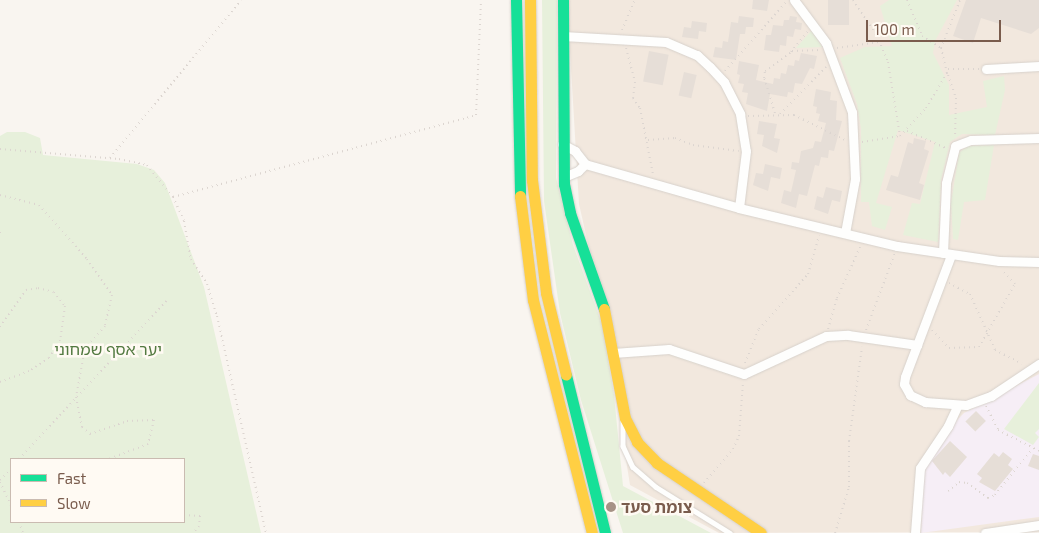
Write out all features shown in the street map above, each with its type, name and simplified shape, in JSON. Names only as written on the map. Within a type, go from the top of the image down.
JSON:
[{"type":"main road","points":[[516,0],[519,189],[533,300],[592,533]]},
{"type":"main road","points":[[530,0],[532,180],[546,293],[606,533]]},
{"type":"main road","points":[[563,0],[562,144],[564,177],[570,213],[602,300],[624,414],[637,442],[657,464],[761,533]]},
{"type":"street","points":[[794,0],[814,24],[828,49],[852,112],[855,142],[855,178],[845,233]]},
{"type":"street","points":[[563,36],[620,37],[679,46],[697,55],[720,78],[734,98],[741,116],[746,151],[739,208]]},
{"type":"street","points":[[986,69],[1039,66]]},
{"type":"street","points":[[1036,367],[984,399],[957,407],[916,399],[906,389],[905,377],[941,280],[947,254],[946,183],[953,148],[971,140],[1039,138]]},
{"type":"street","points":[[562,144],[576,151],[585,164],[739,208],[897,246],[1000,261],[1039,262]]},
{"type":"street","points":[[564,177],[578,171],[585,164]]},
{"type":"street","points":[[613,353],[669,349],[744,374],[826,336],[864,337],[917,345]]},
{"type":"street","points":[[915,533],[920,468],[948,426],[957,407]]},
{"type":"street","points":[[986,533],[1039,525]]},
{"type":"lane","points":[[624,414],[621,432],[623,446],[633,467],[656,487],[730,533]]},
{"type":"path","points":[[110,158],[240,0]]},
{"type":"path","points":[[173,196],[476,115],[481,0]]},
{"type":"path","points":[[634,0],[620,37],[630,58],[635,82],[633,98],[640,108],[654,183]]},
{"type":"path","points":[[720,78],[788,0]]},
{"type":"path","points":[[853,0],[879,42],[888,62],[900,136]]},
{"type":"path","points":[[741,116],[794,115],[838,137],[855,142],[900,136],[907,131],[926,108],[947,74],[948,69],[941,48],[922,36],[907,0]]},
{"type":"path","points":[[941,48],[960,0]]},
{"type":"path","points":[[775,114],[764,75],[770,65],[792,50],[814,24]]},
{"type":"path","points":[[792,50],[828,49],[879,42]]},
{"type":"path","points":[[780,114],[833,60]]},
{"type":"path","points":[[948,69],[986,69]]},
{"type":"path","points":[[907,131],[953,148],[956,98],[947,74]]},
{"type":"path","points":[[647,140],[675,138],[718,150],[746,151]]},
{"type":"path","points":[[0,149],[110,158],[148,165],[173,196],[184,221],[191,259],[207,284],[217,316],[266,533]]},
{"type":"path","points":[[0,195],[39,205],[87,259],[112,296],[105,326],[86,348],[76,396],[82,427],[90,434],[127,422],[154,420],[148,444],[112,458]]},
{"type":"path","points":[[0,232],[0,237]]},
{"type":"path","points":[[826,336],[837,298],[863,238]]},
{"type":"path","points":[[835,533],[850,487],[849,442],[864,337],[872,308],[892,267],[897,246]]},
{"type":"path","points":[[925,323],[949,348],[979,347],[986,330],[1014,284],[999,266],[1000,261]]},
{"type":"path","points":[[941,280],[970,294],[995,350],[1036,367]]},
{"type":"path","points":[[0,327],[26,290],[38,288],[54,292],[65,306],[60,340],[49,358],[29,371],[0,382]]},
{"type":"path","points":[[20,458],[168,299]]},
{"type":"path","points":[[984,399],[998,430],[1039,451]]},
{"type":"path","points":[[948,491],[959,482],[967,483],[988,498],[995,495],[1032,449]]},
{"type":"path","points":[[10,470],[0,481],[10,504]]},
{"type":"path","points":[[185,515],[200,516],[199,526],[193,533]]},
{"type":"shaded area","points":[[567,0],[1039,0],[1039,532],[719,533],[630,485],[619,416],[609,306],[589,248],[579,204]]},
{"type":"shaded area","points":[[1039,374],[1039,517],[921,533],[923,475],[930,456],[964,413]]},
{"type":"green space","points":[[542,0],[557,0],[556,178],[573,245],[602,324],[614,395],[623,486],[711,533],[623,533],[581,400],[560,313],[544,201]]},
{"type":"green space","points":[[889,0],[957,0],[935,41],[933,53],[949,85],[949,115],[987,107],[983,81],[1004,76],[1005,90],[995,135],[962,134],[950,142],[941,180],[938,242],[903,235],[912,203],[920,204],[935,142],[898,130],[876,203],[892,207],[885,230],[872,226],[869,202],[861,202],[861,129],[857,104],[840,58],[865,47],[892,46],[880,6]]},
{"type":"green space","points":[[812,30],[822,47],[796,48]]},
{"type":"green space","name":"יער אסף שמחוני","points":[[7,132],[25,132],[40,138],[43,155],[137,164],[154,170],[165,183],[204,287],[261,533],[0,533],[0,136]]},
{"type":"green space","points":[[994,145],[985,200],[964,202],[958,240],[953,239],[951,203],[959,153],[968,146]]},
{"type":"green space","points":[[1039,383],[1039,429],[1035,433],[1039,437],[1033,445],[1004,429]]},
{"type":"building","points":[[753,0],[769,0],[767,11],[752,9]]},
{"type":"building","points":[[828,0],[849,0],[849,25],[828,25]]},
{"type":"building","points":[[966,0],[1039,0],[1039,28],[1031,34],[981,18],[973,43],[953,36]]},
{"type":"building","points":[[739,16],[754,18],[753,27],[746,27],[745,34],[740,34],[736,60],[713,57],[715,47],[722,48],[723,41],[728,42],[731,22],[738,23]]},
{"type":"building","points":[[790,16],[797,17],[796,22],[802,23],[801,30],[795,29],[793,37],[787,36],[786,46],[780,45],[779,52],[764,50],[766,35],[771,35],[773,25],[783,26],[784,20],[789,20]]},
{"type":"building","points":[[692,21],[707,23],[706,32],[699,31],[698,39],[682,37],[684,27],[691,28]]},
{"type":"building","points":[[649,51],[669,55],[663,85],[643,81]]},
{"type":"building","points":[[801,53],[817,56],[814,69],[810,68],[802,84],[795,83],[793,93],[788,92],[787,97],[770,94],[767,111],[746,104],[748,93],[742,92],[744,84],[738,83],[740,75],[737,74],[739,61],[759,65],[756,80],[773,84],[774,78],[780,79],[781,73],[786,74],[788,65],[794,66],[795,60],[799,61]]},
{"type":"building","points":[[684,72],[697,75],[691,98],[679,95]]},
{"type":"building","points":[[816,89],[831,92],[830,100],[837,101],[836,120],[842,121],[834,151],[829,150],[828,158],[821,157],[819,166],[815,165],[807,196],[799,194],[796,208],[781,203],[784,190],[791,192],[796,170],[791,169],[792,162],[799,163],[801,151],[813,148],[815,141],[821,142],[826,123],[818,121],[820,114],[816,113],[817,107],[813,106]]},
{"type":"building","points":[[759,121],[777,124],[774,138],[780,139],[777,153],[762,146],[764,135],[757,134]]},
{"type":"building","points":[[914,138],[926,141],[924,149],[929,151],[919,183],[924,185],[920,200],[886,190],[891,175],[898,177],[908,142],[913,144]]},
{"type":"building","points":[[765,164],[782,168],[780,179],[771,177],[768,191],[753,185],[756,173],[763,174]]},
{"type":"building","points":[[826,187],[842,191],[840,202],[832,200],[828,214],[814,209],[817,196],[823,198]]},
{"type":"building","points":[[976,411],[986,421],[975,432],[965,422]]},
{"type":"building","points":[[950,441],[967,457],[950,477],[945,472],[943,475],[932,461]]},
{"type":"building","points":[[1003,452],[1012,459],[1008,465],[1013,469],[995,491],[979,482],[982,478],[977,474],[994,453],[999,457]]},
{"type":"building","points":[[1033,454],[1039,456],[1039,470],[1028,466]]},
{"type":"traffic: fast","points":[[516,0],[520,196]]},
{"type":"traffic: fast","points":[[563,0],[564,184],[570,213],[604,309]]},
{"type":"traffic: fast","points":[[566,375],[605,533]]},
{"type":"traffic: slow","points":[[530,0],[532,180],[546,293],[566,375]]},
{"type":"traffic: slow","points":[[520,196],[533,300],[592,533]]},
{"type":"traffic: slow","points":[[604,309],[625,418],[637,442],[657,463],[761,533]]},
{"type":"place","name":"צומת סעד","points":[[611,507]]}]
